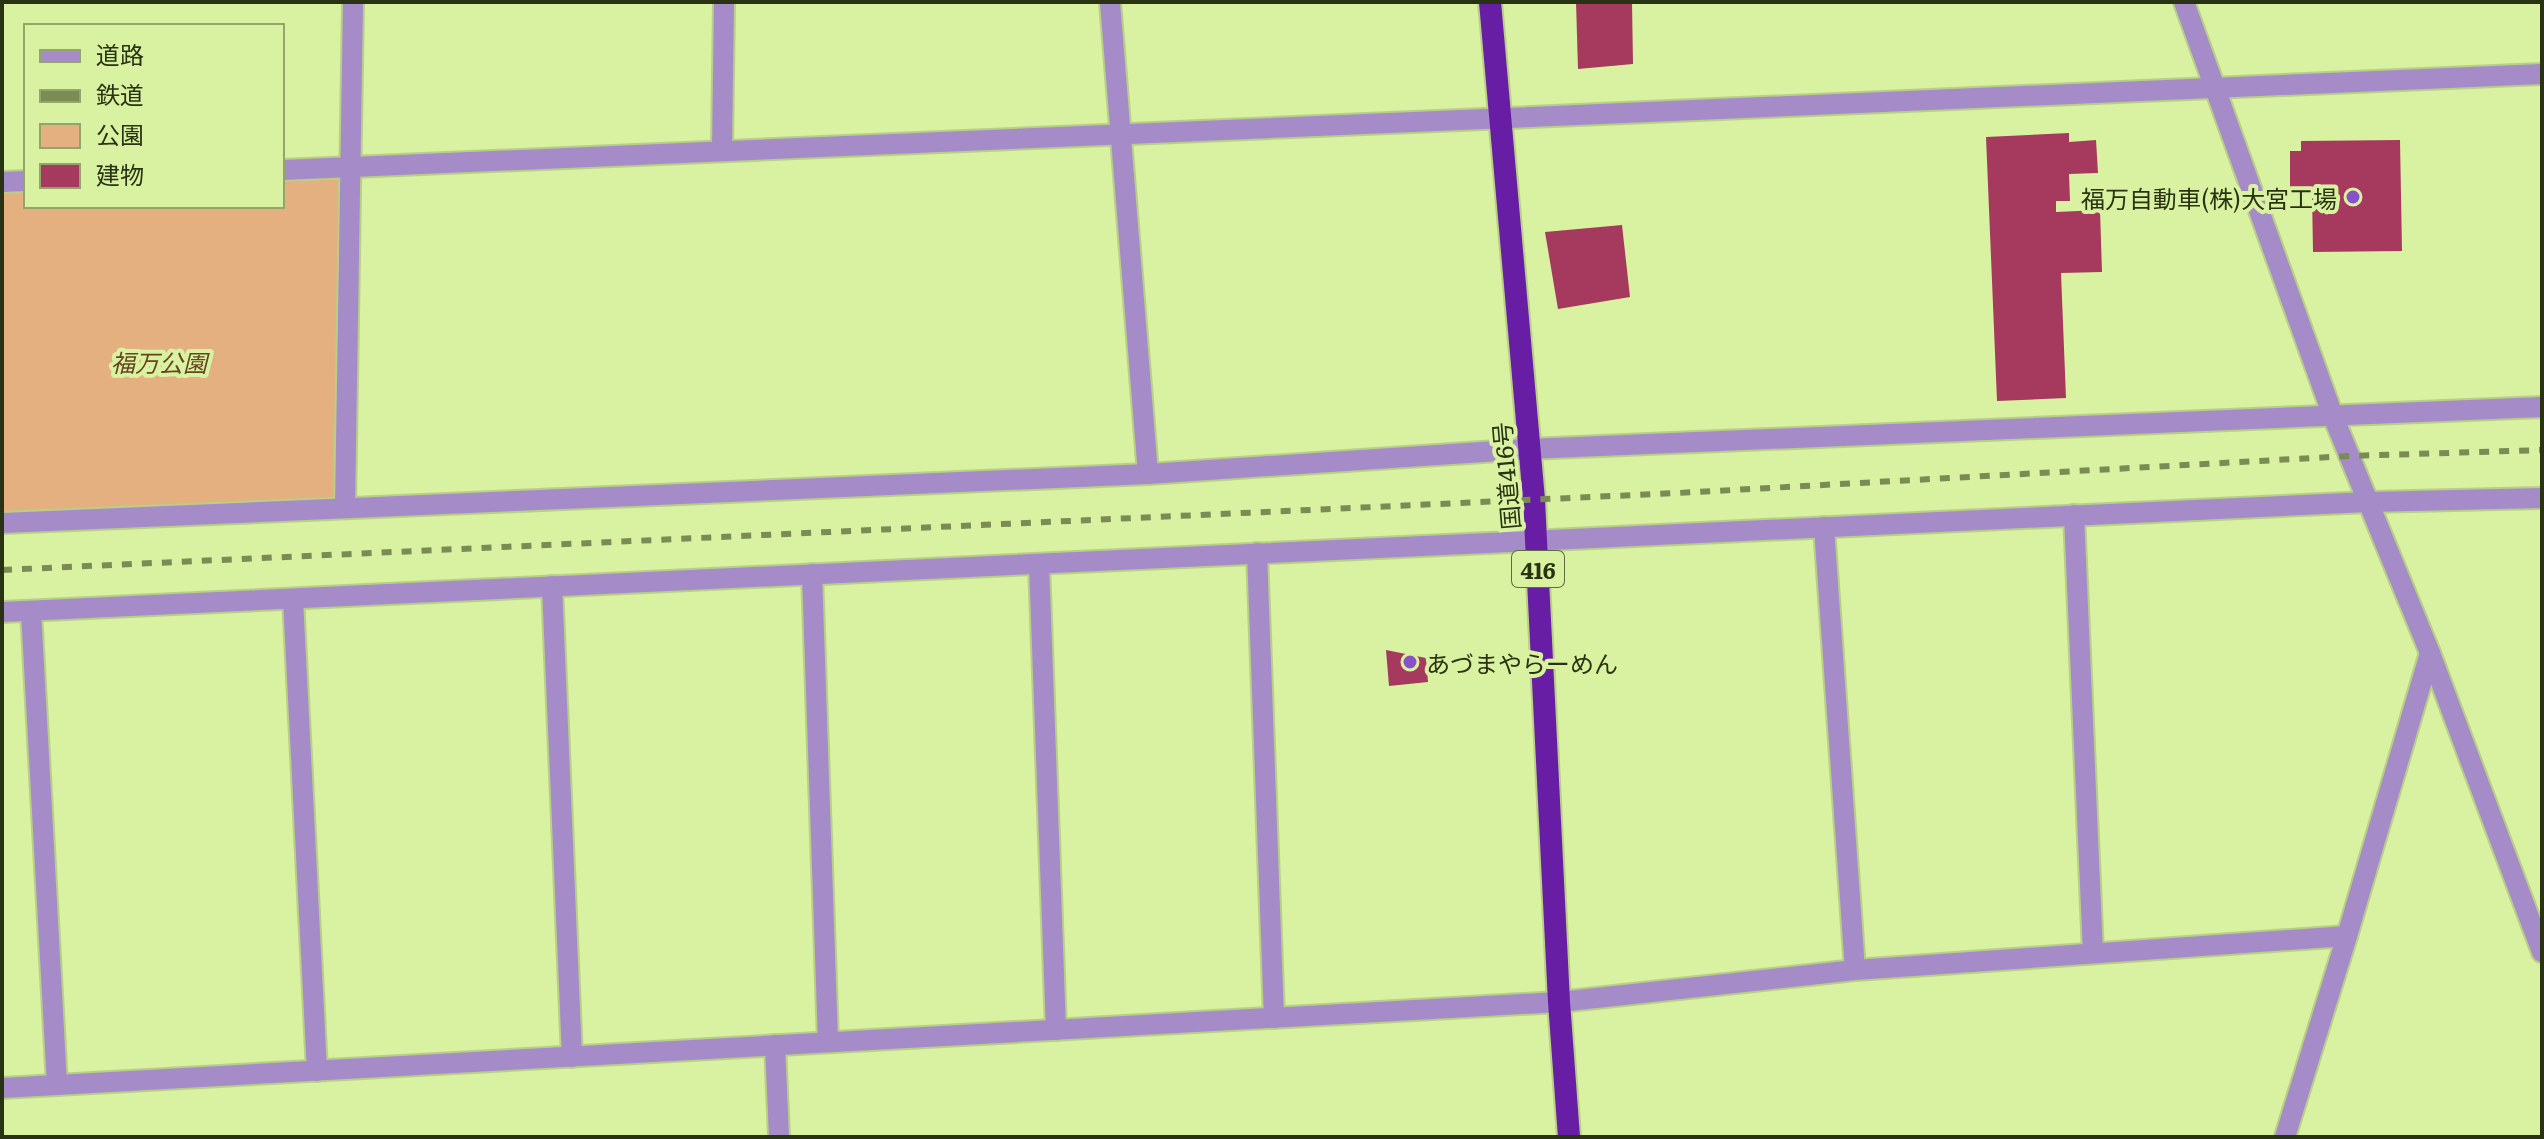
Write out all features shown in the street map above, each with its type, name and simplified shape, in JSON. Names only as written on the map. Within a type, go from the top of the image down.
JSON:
[{"type":"highway","name":"国道416号","points":[[1490,2],[1537,540],[1559,1002],[1569,1137]]},
{"type":"street","points":[[345,507],[353,2]]},
{"type":"street","points":[[722,149],[724,2]]},
{"type":"street","points":[[1110,2],[1148,474]]},
{"type":"street","points":[[2184,2],[2333,416],[2430,653],[2542,952]]},
{"type":"street","points":[[284,170],[2542,74]]},
{"type":"street","points":[[2,182],[24,181]]},
{"type":"street","points":[[2,523],[1148,474],[1528,449],[2542,407]]},
{"type":"street","points":[[2,612],[2074,515],[2542,498]]},
{"type":"street","points":[[2074,515],[2093,953]]},
{"type":"street","points":[[1824,527],[1855,970]]},
{"type":"street","points":[[1257,553],[1274,1018]]},
{"type":"street","points":[[1039,564],[1056,1030]]},
{"type":"street","points":[[812,574],[828,1042]]},
{"type":"street","points":[[552,586],[572,1057]]},
{"type":"street","points":[[293,599],[317,1071]]},
{"type":"street","points":[[31,611],[57,1085]]},
{"type":"street","points":[[2285,1137],[2430,653]]},
{"type":"street","points":[[2,1088],[1559,1002],[1855,970],[2347,936]]},
{"type":"street","points":[[775,1045],[779,1137]]},
{"type":"green space","name":"福万公園","points":[[350,167],[345,507],[2,523],[2,182],[24,181],[24,208],[284,208],[284,170]]},
{"type":"building","points":[[1576,2],[1632,2],[1633,64],[1578,69]]},
{"type":"building","points":[[2069,133],[2069,142],[2096,140],[2098,173],[2069,174],[2070,201],[2056,201],[2056,212],[2100,210],[2102,272],[2061,273],[2066,398],[1997,401],[1986,137]]},
{"type":"building","points":[[2400,140],[2402,251],[2313,252],[2312,194],[2290,194],[2290,151],[2301,151],[2301,141]]},
{"type":"building","points":[[1622,225],[1630,297],[1558,309],[1545,232]]},
{"type":"building","points":[[1386,650],[1426,658],[1428,682],[1389,686]]},
{"type":"railway","points":[[2,570],[1678,493],[2349,456],[2542,450]]},
{"type":"place","name":"福万自動車(株)大宮工場","points":[[2353,197]]},
{"type":"place","name":"あづまやらーめん","points":[[1410,662]]}]
